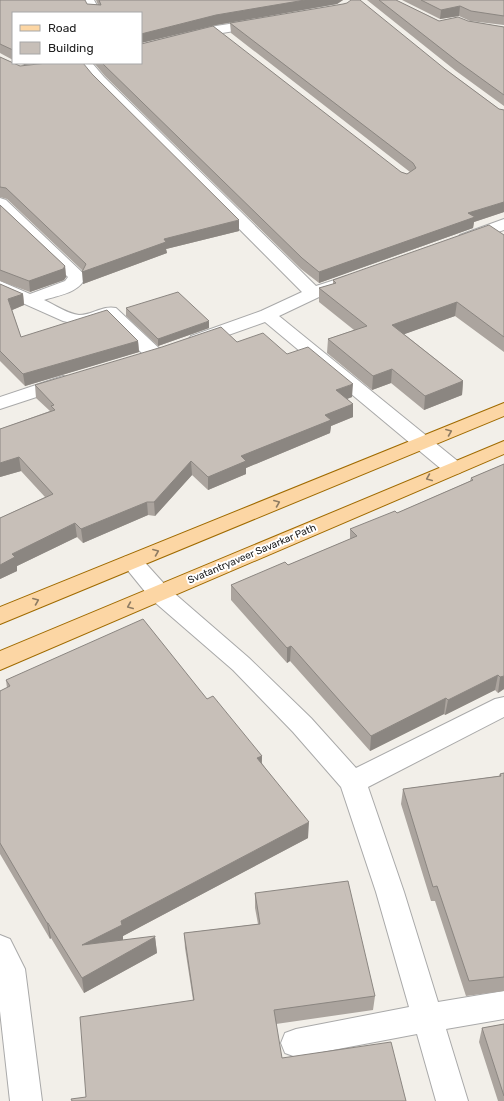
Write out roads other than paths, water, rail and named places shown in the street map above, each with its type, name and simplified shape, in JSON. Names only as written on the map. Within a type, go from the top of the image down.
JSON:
[{"type":"main road","points":[[0,616],[504,409]]},
{"type":"main road","name":"Svatantryaveer Savarkar Path","points":[[0,661],[504,446]]},
{"type":"street","points":[[88,0],[94,12]]},
{"type":"street","points":[[142,49],[216,30],[271,21]]},
{"type":"street","points":[[216,30],[228,40]]},
{"type":"street","points":[[81,64],[313,293]]},
{"type":"street","points":[[0,203],[77,276],[75,282],[71,285],[29,300]]},
{"type":"street","points":[[452,243],[504,224]]},
{"type":"street","points":[[132,361],[267,315],[313,293],[364,275]]},
{"type":"street","points":[[0,286],[63,316],[73,319],[80,320],[110,312],[167,350]]},
{"type":"street","points":[[267,315],[453,468]]},
{"type":"street","points":[[5,397],[80,377]]},
{"type":"street","points":[[132,562],[159,593],[241,664],[302,725],[353,782],[390,892],[452,1101]]},
{"type":"street","points":[[353,782],[504,706]]},
{"type":"street","points":[[3,964],[26,1101]]},
{"type":"street","points":[[296,1043],[427,1018],[504,1006]]}]
